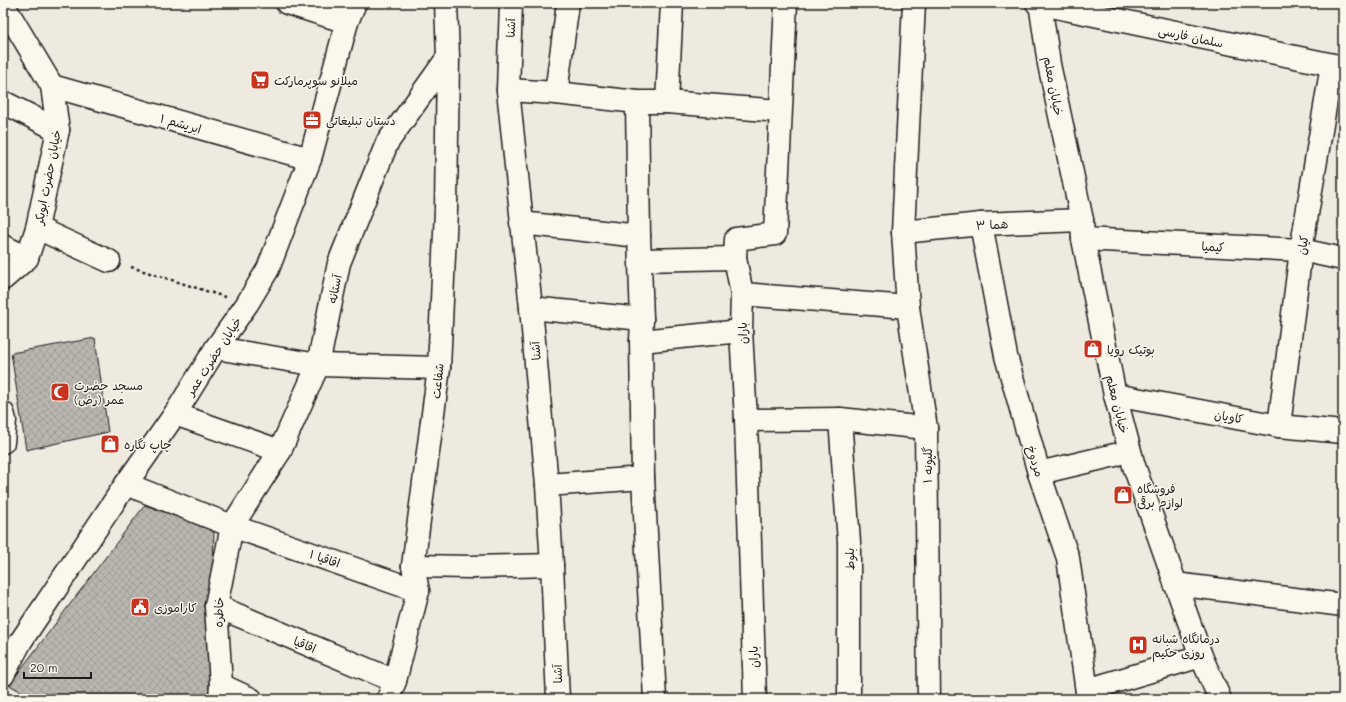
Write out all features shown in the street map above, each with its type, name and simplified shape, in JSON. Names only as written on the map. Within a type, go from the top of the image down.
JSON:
[{"type":"street","points":[[287,3],[351,13]]},
{"type":"street","name":"شفاعت","points":[[391,690],[418,591],[413,566],[439,368],[446,210],[448,57],[446,3]]},
{"type":"street","name":"آشنا","points":[[511,3],[508,90],[548,485],[558,699]]},
{"type":"street","points":[[556,93],[568,3]]},
{"type":"street","points":[[667,102],[672,3]]},
{"type":"street","name":"باران","points":[[755,699],[746,420],[741,331],[742,294],[735,258],[736,239],[775,234],[786,3]]},
{"type":"street","name":"گلپونه ۱","points":[[914,3],[904,232],[908,307],[926,428],[929,699]]},
{"type":"street","name":"سلمان فارسی","points":[[1039,3],[1337,66]]},
{"type":"street","name":"خیابان معلم","points":[[1039,3],[1049,64],[1115,396],[1134,466],[1200,656],[1220,699]]},
{"type":"street","name":"خیابان حضرت ابوبکر","points":[[3,4],[52,86],[58,130],[37,228],[28,258]]},
{"type":"street","name":"خیابان حضرت عمر","points":[[3,675],[22,641],[126,484],[175,414],[216,348],[247,304],[268,269],[310,159],[351,13]]},
{"type":"street","name":"آستانه","points":[[232,526],[280,451],[318,365],[339,264],[387,143],[448,57]]},
{"type":"street","name":"کیان","points":[[1279,426],[1301,250],[1337,66]]},
{"type":"street","name":"ابریشم ۱","points":[[52,86],[310,159]]},
{"type":"street","points":[[508,90],[556,93],[637,102],[667,102],[780,111]]},
{"type":"street","points":[[3,102],[58,130]]},
{"type":"street","points":[[637,102],[642,319],[643,478],[655,699]]},
{"type":"street","points":[[521,223],[639,236]]},
{"type":"street","name":"هما ۳","points":[[904,232],[981,224],[1082,229]]},
{"type":"street","name":"مردوخ","points":[[981,224],[1006,356],[1039,473],[1068,558],[1088,694]]},
{"type":"street","points":[[37,228],[109,261]]},
{"type":"street","name":"کیمیا","points":[[1082,229],[1301,250],[1343,259]]},
{"type":"street","points":[[3,246],[28,258],[3,279]]},
{"type":"street","points":[[640,260],[735,258]]},
{"type":"street","points":[[742,294],[908,307]]},
{"type":"street","points":[[531,308],[642,319]]},
{"type":"street","points":[[641,341],[741,331]]},
{"type":"street","points":[[216,348],[318,365],[439,368]]},
{"type":"street","name":"کاویان","points":[[1115,396],[1279,426],[1343,432]]},
{"type":"street","points":[[3,413],[5,420],[3,442]]},
{"type":"street","points":[[175,414],[280,451]]},
{"type":"street","points":[[746,420],[840,419],[926,428]]},
{"type":"street","name":"بلوط","points":[[840,419],[849,542],[849,699]]},
{"type":"street","points":[[1039,473],[1115,455]]},
{"type":"street","points":[[548,485],[643,478]]},
{"type":"street","name":"اقاقیا ۱","points":[[126,484],[232,526],[418,591]]},
{"type":"street","name":"خاطره","points":[[220,692],[216,606],[232,526]]},
{"type":"street","points":[[413,566],[471,567],[552,565]]},
{"type":"street","points":[[1175,584],[1343,605]]},
{"type":"street","name":"اقاقیا","points":[[216,606],[391,690]]},
{"type":"street","points":[[1088,694],[1200,656]]},
{"type":"street","points":[[220,692],[251,699]]},
{"type":"path","points":[[109,261],[247,304]]},
{"type":"building","name":"مسجد حضرت عمر (رض)","points":[[95,338],[108,432],[26,450],[11,353]]},
{"type":"building","name":"کاراموزی","points":[[145,505],[214,530],[210,699],[35,699],[9,685]]},
{"type":"place","name":"میلانو سوپرمارکت","points":[[260,80]]},
{"type":"place","name":"دستان تبلیغاتی","points":[[312,120]]},
{"type":"place","name":"بوتیک رویا","points":[[1093,349]]},
{"type":"place","name":"مسجد حضرت عمر (رض)","points":[[60,392]]},
{"type":"place","name":"چاپ نگاره","points":[[110,444]]},
{"type":"place","name":"فروشگاه لوازم برقی","points":[[1123,495]]},
{"type":"place","name":"کاراموزی","points":[[140,607]]},
{"type":"place","name":"درمانگاه شبانه روزی حکیم","points":[[1138,645]]}]
